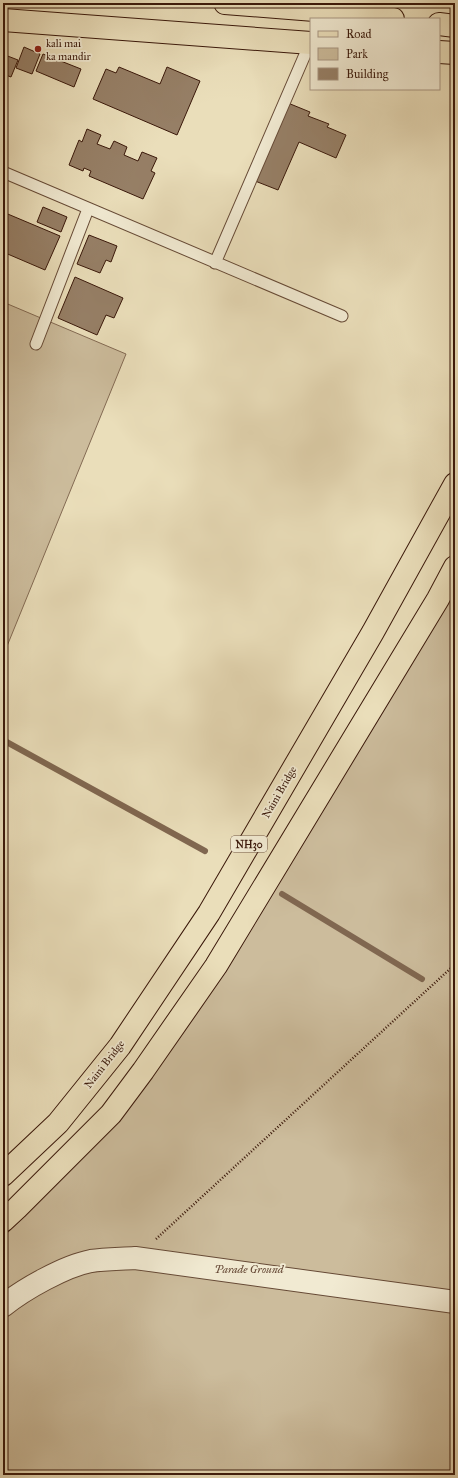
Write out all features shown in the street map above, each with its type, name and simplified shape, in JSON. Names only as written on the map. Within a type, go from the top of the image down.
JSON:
[{"type":"main road","points":[[230,3],[328,7],[388,18]]},
{"type":"main road","points":[[3,20],[310,43]]},
{"type":"main road","points":[[440,24],[455,26]]},
{"type":"main road","points":[[440,52],[455,53]]},
{"type":"main road","name":"Naini Bridge","points":[[3,1175],[58,1123],[120,1046],[209,913],[373,632],[455,484]]},
{"type":"main road","name":"NH30","points":[[3,1221],[111,1114],[143,1071],[216,966],[438,599],[455,567]]},
{"type":"street","points":[[3,1306],[14,1297],[57,1273],[90,1261],[135,1258],[455,1302]]},
{"type":"lane","points":[[216,263],[310,43]]},
{"type":"lane","points":[[3,172],[342,316]]},
{"type":"lane","points":[[36,344],[88,209]]},
{"type":"path","points":[[135,1258],[451,968],[455,970]]},
{"type":"green space","points":[[3,302],[126,354],[3,656]]},
{"type":"green space","name":"Parade Ground","points":[[455,576],[455,1475],[3,1475],[3,1238],[111,1114]]},
{"type":"building","points":[[24,47],[40,54],[32,74],[16,68]]},
{"type":"building","points":[[43,54],[81,69],[74,87],[36,71]]},
{"type":"building","points":[[5,55],[18,60],[11,77],[3,74],[3,60]]},
{"type":"building","points":[[119,67],[160,84],[167,67],[200,81],[177,135],[93,99],[106,69],[116,73]]},
{"type":"building","points":[[283,101],[310,112],[308,116],[329,124],[327,127],[346,135],[336,158],[299,142],[278,190],[250,179]]},
{"type":"building","points":[[87,129],[101,135],[97,144],[110,149],[114,141],[127,147],[124,155],[138,161],[142,152],[157,158],[151,171],[155,173],[143,199],[89,176],[91,171],[84,168],[83,171],[69,165],[79,140],[82,142]]},
{"type":"building","points":[[43,207],[67,217],[61,232],[37,222]]},
{"type":"building","points":[[3,212],[60,236],[45,270],[3,252]]},
{"type":"building","points":[[89,235],[117,246],[111,262],[106,260],[100,273],[77,264]]},
{"type":"building","points":[[75,277],[123,298],[114,318],[106,315],[97,335],[58,318]]},
{"type":"waterway","points":[[3,740],[205,851]]},
{"type":"waterway","points":[[282,894],[422,979]]},
{"type":"place","name":"kali mai ka mandir","points":[[38,49]]}]
